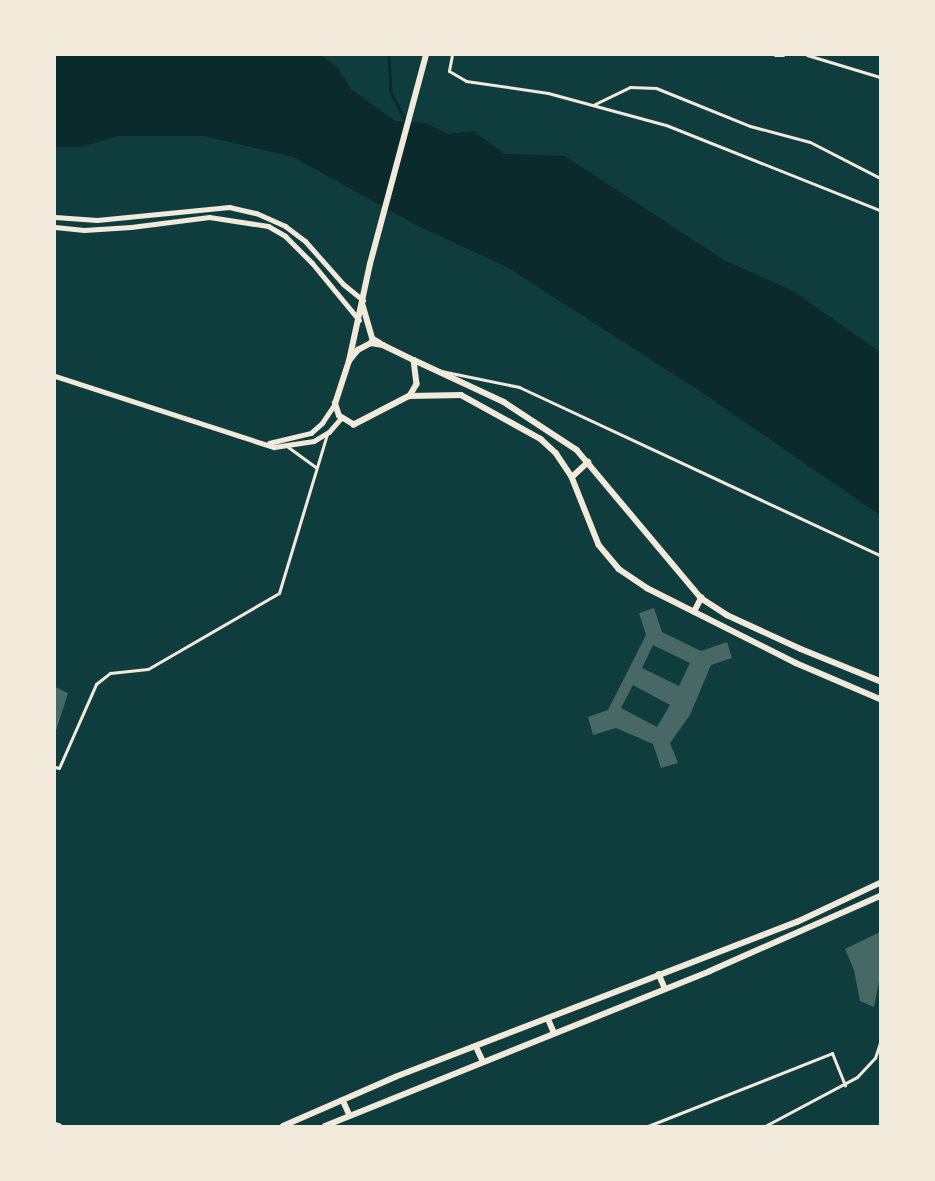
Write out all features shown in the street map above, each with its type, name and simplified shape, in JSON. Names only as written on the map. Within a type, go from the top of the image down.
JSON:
[{"type":"main road","points":[[426,55],[370,264],[349,361],[335,404],[341,418],[354,425],[361,424],[410,396],[461,395],[485,406],[541,439],[556,453],[572,477],[599,545],[620,569],[647,588],[694,612],[796,663],[880,699]]},
{"type":"main road","points":[[55,218],[97,220],[229,206],[256,213],[285,226],[306,241],[343,284],[363,301],[374,339],[504,402],[561,438],[588,462],[702,598],[727,615],[792,646],[880,681]]},
{"type":"main road","points":[[55,227],[84,230],[209,217],[268,226],[285,236],[312,263],[359,320]]},
{"type":"main road","points":[[349,361],[366,346],[383,345]]},
{"type":"main road","points":[[410,396],[418,376],[414,360]]},
{"type":"main road","points":[[572,477],[588,462]]},
{"type":"main road","points":[[694,612],[702,598]]},
{"type":"main road","points":[[284,1126],[476,1046],[797,922],[880,884]]},
{"type":"main road","points":[[325,1126],[665,988],[880,896]]},
{"type":"main road","points":[[659,974],[665,988]]},
{"type":"main road","points":[[548,1018],[554,1032]]},
{"type":"main road","points":[[476,1046],[483,1061]]},
{"type":"main road","points":[[343,1100],[350,1116]]},
{"type":"main road","points":[[55,1125],[59,1126]]},
{"type":"street","points":[[452,55],[449,71],[466,81],[548,93],[666,125],[880,210]]},
{"type":"street","points":[[775,55],[783,55]]},
{"type":"street","points":[[806,55],[880,77]]},
{"type":"street","points":[[593,105],[630,87],[656,88],[750,126],[810,142],[880,178]]},
{"type":"street","points":[[134,216],[136,226]]},
{"type":"street","points":[[435,369],[519,387],[880,555]]},
{"type":"street","points":[[55,376],[269,443],[288,447],[316,467]]},
{"type":"street","points":[[269,443],[311,433],[322,423],[335,404]]},
{"type":"street","points":[[288,447],[314,441],[327,433],[341,418]]},
{"type":"street","points":[[55,767],[59,768],[96,684],[110,673],[148,669],[279,593],[327,433]]},
{"type":"street","points":[[765,1126],[857,1078],[875,1058],[880,1043]]},
{"type":"street","points":[[648,1126],[832,1053],[845,1085]]},
{"type":"water","points":[[55,55],[321,55],[337,67],[351,89],[395,121],[425,123],[448,134],[473,131],[505,154],[565,156],[724,260],[793,291],[880,352],[880,515],[704,394],[507,267],[418,226],[293,157],[204,136],[118,136],[81,147],[55,147]]},
{"type":"building","points":[[654,608],[662,632],[701,651],[727,642],[732,658],[711,665],[690,715],[670,743],[678,763],[661,768],[653,744],[616,728],[593,735],[588,717],[608,710],[646,635],[639,613]],"holes":[[[653,645],[690,663],[679,686],[642,668]],[[633,685],[670,705],[657,727],[621,708]]]},
{"type":"building","points":[[55,687],[68,693],[55,734]]},
{"type":"building","points":[[880,932],[880,976],[874,1007],[860,1001],[854,970],[845,949]]},
{"type":"waterway","points":[[389,55],[391,92],[406,122]]}]
